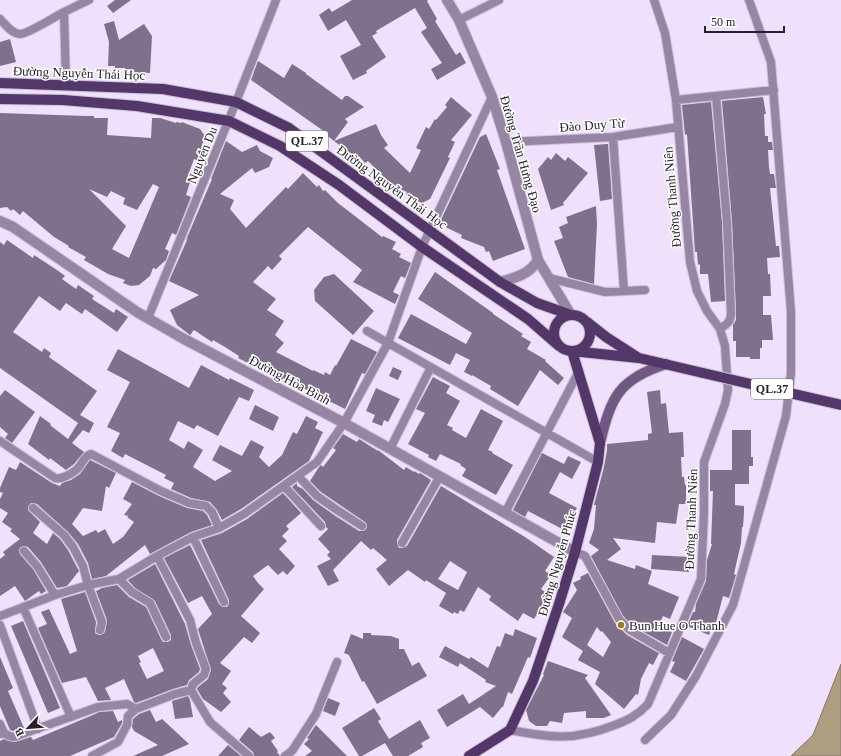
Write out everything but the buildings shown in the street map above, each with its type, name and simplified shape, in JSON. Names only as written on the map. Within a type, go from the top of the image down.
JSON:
[{"type":"main road","name":"Đường Nguyễn Thái Học","points":[[0,83],[163,89],[236,102],[289,128],[500,282],[537,303],[571,315]]},
{"type":"main road","name":"QL.37","points":[[0,99],[63,100],[137,106],[229,121],[280,146],[339,185],[422,248],[528,319],[559,346],[567,351],[572,351]]},
{"type":"main road","name":"QL.37","points":[[571,315],[577,315],[587,322]]},
{"type":"main road","points":[[559,346],[554,335],[556,323],[560,319],[571,315]]},
{"type":"main road","points":[[572,351],[583,348],[590,339],[587,322]]},
{"type":"main road","points":[[587,322],[606,338],[639,358]]},
{"type":"main road","points":[[572,351],[639,358]]},
{"type":"main road","name":"Đường Nguyễn Phúc","points":[[510,730],[533,681],[559,604],[575,552],[598,462],[600,443],[572,351]]},
{"type":"main road","name":"QL.37","points":[[639,358],[841,405]]},
{"type":"main road","points":[[600,443],[606,415],[623,387],[634,377],[648,370],[666,364]]},
{"type":"main road","points":[[469,756],[510,730]]},
{"type":"street","points":[[0,19],[13,32],[20,34],[90,0]]},
{"type":"street","name":"Nguyễn Du","points":[[148,318],[229,121],[276,0]]},
{"type":"street","name":"Đường Trần Hưng Đạo","points":[[446,0],[459,20],[492,97],[506,142],[538,260],[571,315]]},
{"type":"street","points":[[459,20],[499,0]]},
{"type":"street","name":"Đường Thanh Niên","points":[[510,730],[553,737],[574,737],[597,732],[632,718],[641,712],[648,704],[701,579],[704,513],[704,462],[725,404],[728,390],[725,346],[720,329],[707,311],[697,291],[690,262],[676,100],[664,33],[654,0]]},
{"type":"street","points":[[645,740],[671,715],[696,676],[733,605],[786,416],[791,372],[791,312],[774,90],[771,62],[749,0]]},
{"type":"street","points":[[64,12],[66,85]]},
{"type":"street","points":[[676,100],[774,90]]},
{"type":"street","points":[[716,96],[727,222],[731,313],[731,318],[728,324],[720,329]]},
{"type":"street","points":[[0,616],[55,595],[88,585],[119,579],[156,556],[193,537],[219,528],[244,514],[317,462],[344,423],[388,343],[422,248],[492,97]]},
{"type":"street","name":"Đào Duy Từ","points":[[506,142],[613,137],[678,127]]},
{"type":"street","points":[[613,137],[624,291]]},
{"type":"street","name":"Đường Hòa Bình","points":[[0,221],[13,227],[148,318],[184,339],[390,448],[575,552]]},
{"type":"street","points":[[500,282],[522,275],[538,260]]},
{"type":"street","points":[[549,278],[605,292],[645,290]]},
{"type":"street","points":[[367,332],[598,462]]},
{"type":"street","points":[[390,448],[431,367]]},
{"type":"street","points":[[505,513],[578,371]]},
{"type":"street","points":[[0,441],[55,478],[59,479],[77,470],[87,456],[92,454],[161,491],[189,503],[206,506],[212,512],[219,528]]},
{"type":"street","points":[[298,476],[317,496],[362,526]]},
{"type":"street","points":[[402,543],[440,476]]},
{"type":"street","points":[[284,486],[321,526]]},
{"type":"street","points":[[33,508],[64,535],[73,547],[82,566],[102,622],[100,630]]},
{"type":"street","points":[[193,537],[224,602]]},
{"type":"street","points":[[24,551],[37,566],[55,595]]},
{"type":"street","points":[[575,552],[585,556],[619,619],[630,630],[669,654]]},
{"type":"street","points":[[156,556],[190,620],[196,643],[206,669],[204,675],[193,684],[191,690],[210,722],[249,756]]},
{"type":"street","points":[[119,579],[132,592],[150,603],[166,637]]},
{"type":"street","points":[[23,607],[71,717]]},
{"type":"street","points":[[0,625],[38,729]]},
{"type":"street","points":[[285,756],[292,751],[316,714],[337,662]]},
{"type":"street","points":[[92,756],[118,742],[127,725],[128,716],[136,709],[175,694],[191,690]]},
{"type":"street","points":[[0,724],[2,733],[14,737],[98,707],[127,704],[136,709]]},
{"type":"shaded area","points":[[841,664],[841,756],[791,756],[813,735]]},
{"type":"place","name":"Bun Hue O Thanh","points":[[621,625]]}]
